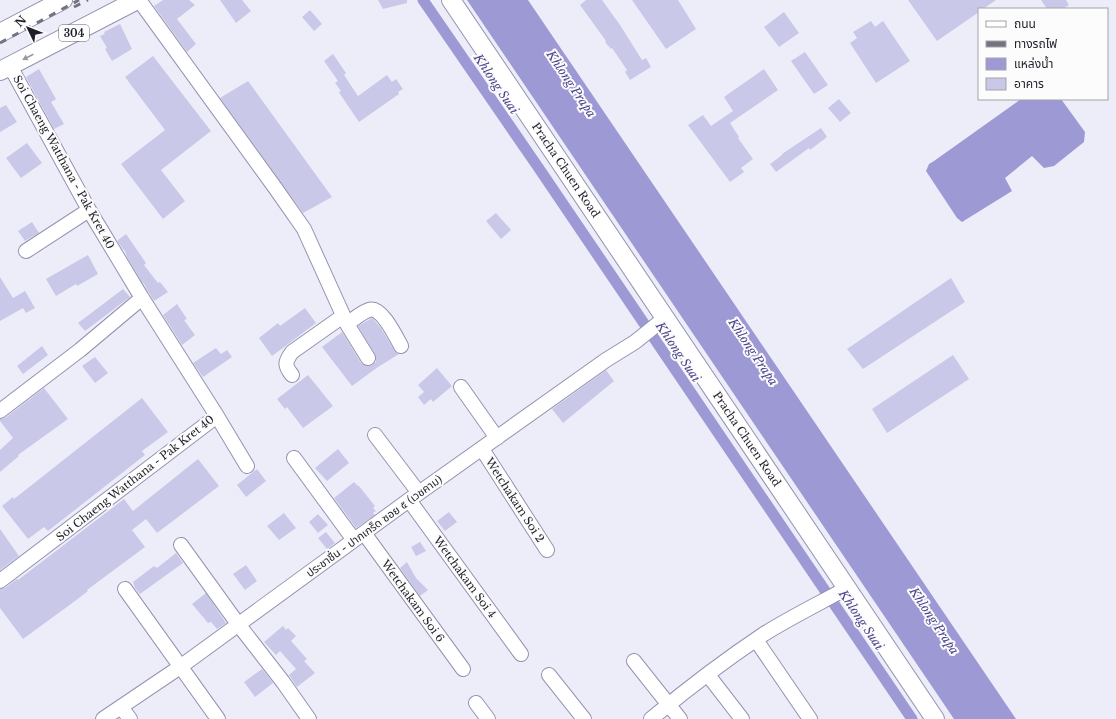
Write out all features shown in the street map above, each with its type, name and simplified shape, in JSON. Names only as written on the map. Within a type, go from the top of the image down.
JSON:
[{"type":"main road","points":[[0,20],[39,0]]},
{"type":"main road","points":[[0,33],[64,0]]},
{"type":"main road","points":[[104,17],[113,4],[113,0]]},
{"type":"main road","name":"304","points":[[3,63],[113,0]]},
{"type":"main road","name":"304","points":[[3,63],[138,0]]},
{"type":"main road","name":"Pracha Chuen Road","points":[[451,0],[662,320],[935,719]]},
{"type":"street","points":[[138,0],[276,189],[304,230],[345,320],[368,358]]},
{"type":"street","name":"Soi Chaeng Watthana - Pak Kret 40","points":[[0,581],[217,416],[142,298],[3,63]]},
{"type":"street","points":[[26,251],[89,210]]},
{"type":"street","points":[[0,411],[80,350],[142,298]]},
{"type":"street","points":[[292,376],[286,368],[287,360],[292,352],[345,320],[370,309],[375,310],[384,317],[401,346]]},
{"type":"street","name":"ประชาชื่น - ปากเกร็ด ซอย ๕ (เวชคาม)","points":[[103,719],[180,666],[606,360],[635,342],[662,320]]},
{"type":"street","points":[[460,387],[497,438]]},
{"type":"street","points":[[217,416],[247,466]]},
{"type":"street","name":"Wetchakam Soi 4","points":[[375,435],[414,497],[521,654]]},
{"type":"street","name":"Wetchakam Soi 2","points":[[482,449],[547,550]]},
{"type":"street","name":"Wetchakam Soi 6","points":[[294,458],[359,536],[463,669]]},
{"type":"street","points":[[182,545],[238,624],[283,682],[309,719]]},
{"type":"street","points":[[125,589],[218,719]]},
{"type":"street","points":[[651,719],[756,640],[821,601],[845,589]]},
{"type":"street","points":[[756,640],[810,719]]},
{"type":"street","points":[[634,661],[680,719]]},
{"type":"street","points":[[549,675],[584,719]]},
{"type":"street","points":[[708,675],[742,719]]},
{"type":"street","points":[[476,703],[488,719]]},
{"type":"street","points":[[121,707],[130,719]]},
{"type":"water","name":"Khlong Prapa","points":[[467,0],[528,0],[1016,719],[954,719]]},
{"type":"water","points":[[1020,100],[1062,100],[1085,132],[1084,142],[1054,166],[1044,168],[1032,156],[1005,178],[1012,191],[962,222],[957,218],[926,171],[929,164]]},
{"type":"building","points":[[163,0],[189,0],[195,5],[177,19],[196,44],[187,52],[154,6]]},
{"type":"building","points":[[220,0],[242,0],[251,11],[236,23]]},
{"type":"building","points":[[378,0],[407,0],[407,3],[383,9]]},
{"type":"building","points":[[586,0],[602,0],[642,60],[646,58],[651,67],[630,80],[625,72],[627,70],[612,48],[611,49],[605,42],[606,41],[580,5]]},
{"type":"building","points":[[632,0],[678,0],[696,29],[666,49]]},
{"type":"building","points":[[908,0],[996,0],[984,8],[978,8],[978,13],[937,41]]},
{"type":"building","points":[[1041,0],[1066,0],[1069,5],[1064,8],[1046,8]]},
{"type":"building","points":[[310,10],[322,24],[314,31],[302,17]]},
{"type":"building","points":[[784,12],[799,33],[779,47],[764,27]]},
{"type":"building","points":[[871,21],[875,27],[883,21],[910,61],[876,83],[850,43],[857,38],[853,32]]},
{"type":"building","points":[[120,24],[132,49],[112,61],[100,36],[105,34],[104,32]]},
{"type":"building","points":[[805,52],[828,85],[814,94],[791,61]]},
{"type":"building","points":[[333,54],[346,73],[344,75],[358,96],[387,75],[392,82],[396,79],[403,89],[398,92],[399,94],[359,122],[340,94],[339,92],[341,91],[335,83],[338,81],[324,61]]},
{"type":"building","points":[[153,56],[211,131],[161,170],[185,201],[163,219],[121,164],[165,130],[125,77]]},
{"type":"building","points":[[39,69],[56,99],[51,102],[64,124],[54,129],[26,77]]},
{"type":"building","points":[[764,69],[778,90],[730,123],[739,137],[738,138],[753,159],[741,168],[744,172],[730,182],[688,125],[703,115],[711,126],[733,111],[724,97]]},
{"type":"building","points":[[248,81],[332,197],[303,213],[220,98]]},
{"type":"building","points":[[839,99],[851,113],[840,122],[828,108]]},
{"type":"building","points":[[6,105],[17,122],[0,132],[0,108]]},
{"type":"building","points":[[821,128],[827,137],[776,172],[770,164],[782,154]]},
{"type":"building","points":[[27,143],[42,163],[21,178],[6,158]]},
{"type":"building","points":[[496,213],[511,230],[501,239],[486,221]]},
{"type":"building","points":[[32,222],[39,233],[25,241],[18,231]]},
{"type":"building","points":[[126,234],[146,263],[144,265],[158,283],[160,282],[168,292],[154,301],[127,257],[125,251],[118,242],[118,240]]},
{"type":"building","points":[[88,255],[98,274],[77,286],[76,284],[56,296],[46,279]]},
{"type":"building","points":[[0,277],[13,298],[25,291],[35,308],[26,313],[23,308],[0,321]]},
{"type":"building","points":[[951,278],[965,302],[863,369],[847,349]]},
{"type":"building","points":[[123,289],[130,297],[85,331],[78,323]]},
{"type":"building","points":[[177,304],[187,319],[184,320],[195,335],[182,345],[163,315]]},
{"type":"building","points":[[305,308],[316,323],[272,356],[259,338],[278,323],[280,326]]},
{"type":"building","points":[[372,318],[381,328],[394,350],[399,354],[352,386],[322,347],[342,332],[361,363],[368,366],[372,365],[376,362],[375,354],[358,326]]},
{"type":"building","points":[[42,346],[48,355],[23,374],[17,366]]},
{"type":"building","points":[[216,348],[221,354],[227,350],[232,357],[203,377],[193,363]]},
{"type":"building","points":[[953,355],[969,379],[887,433],[872,409]]},
{"type":"building","points":[[95,357],[108,373],[95,383],[82,366]]},
{"type":"building","points":[[437,368],[452,386],[433,402],[431,399],[424,405],[418,397],[424,392],[418,385]]},
{"type":"building","points":[[606,370],[614,381],[563,423],[552,409]]},
{"type":"building","points":[[308,375],[333,406],[303,428],[287,407],[285,409],[277,399]]},
{"type":"building","points":[[44,388],[68,419],[18,455],[19,456],[0,472],[0,450],[13,438],[0,419],[5,418]]},
{"type":"building","points":[[142,398],[168,432],[142,451],[145,455],[48,531],[44,527],[28,539],[2,506],[13,497],[14,499]]},
{"type":"building","points":[[338,449],[349,463],[327,481],[315,468]]},
{"type":"building","points":[[198,459],[219,486],[157,533],[146,519],[132,530],[145,547],[23,639],[0,608],[0,589],[5,588],[17,579],[18,580],[124,499],[133,511]]},
{"type":"building","points":[[257,469],[266,481],[246,497],[237,485]]},
{"type":"building","points":[[354,482],[375,506],[373,508],[376,511],[373,513],[375,515],[356,528],[334,498]]},
{"type":"building","points":[[449,512],[457,522],[445,531],[437,521]]},
{"type":"building","points":[[284,513],[296,528],[279,540],[267,526]]},
{"type":"building","points":[[318,514],[328,525],[318,533],[309,522]]},
{"type":"building","points":[[0,529],[19,556],[0,570]]},
{"type":"building","points":[[326,532],[335,543],[327,549],[318,538]]},
{"type":"building","points":[[420,542],[426,551],[416,556],[411,547]]},
{"type":"building","points":[[176,553],[183,563],[140,594],[135,588],[133,582],[154,566],[157,568]]},
{"type":"building","points":[[407,562],[416,578],[428,590],[420,596],[400,568]]},
{"type":"building","points":[[246,565],[257,581],[245,590],[233,574]]},
{"type":"building","points":[[206,593],[226,623],[217,629],[211,622],[208,623],[192,604]]},
{"type":"building","points":[[283,626],[286,630],[288,628],[296,636],[291,641],[307,659],[304,661],[315,673],[297,687],[289,675],[296,669],[280,651],[276,655],[264,642]]},
{"type":"building","points":[[262,669],[273,683],[255,697],[244,682]]},
{"type":"waterway","name":"Khlong Suai","points":[[423,0],[912,719]]},
{"type":"railway","points":[[0,43],[79,0]]},
{"type":"railway","points":[[74,7],[88,0]]}]
